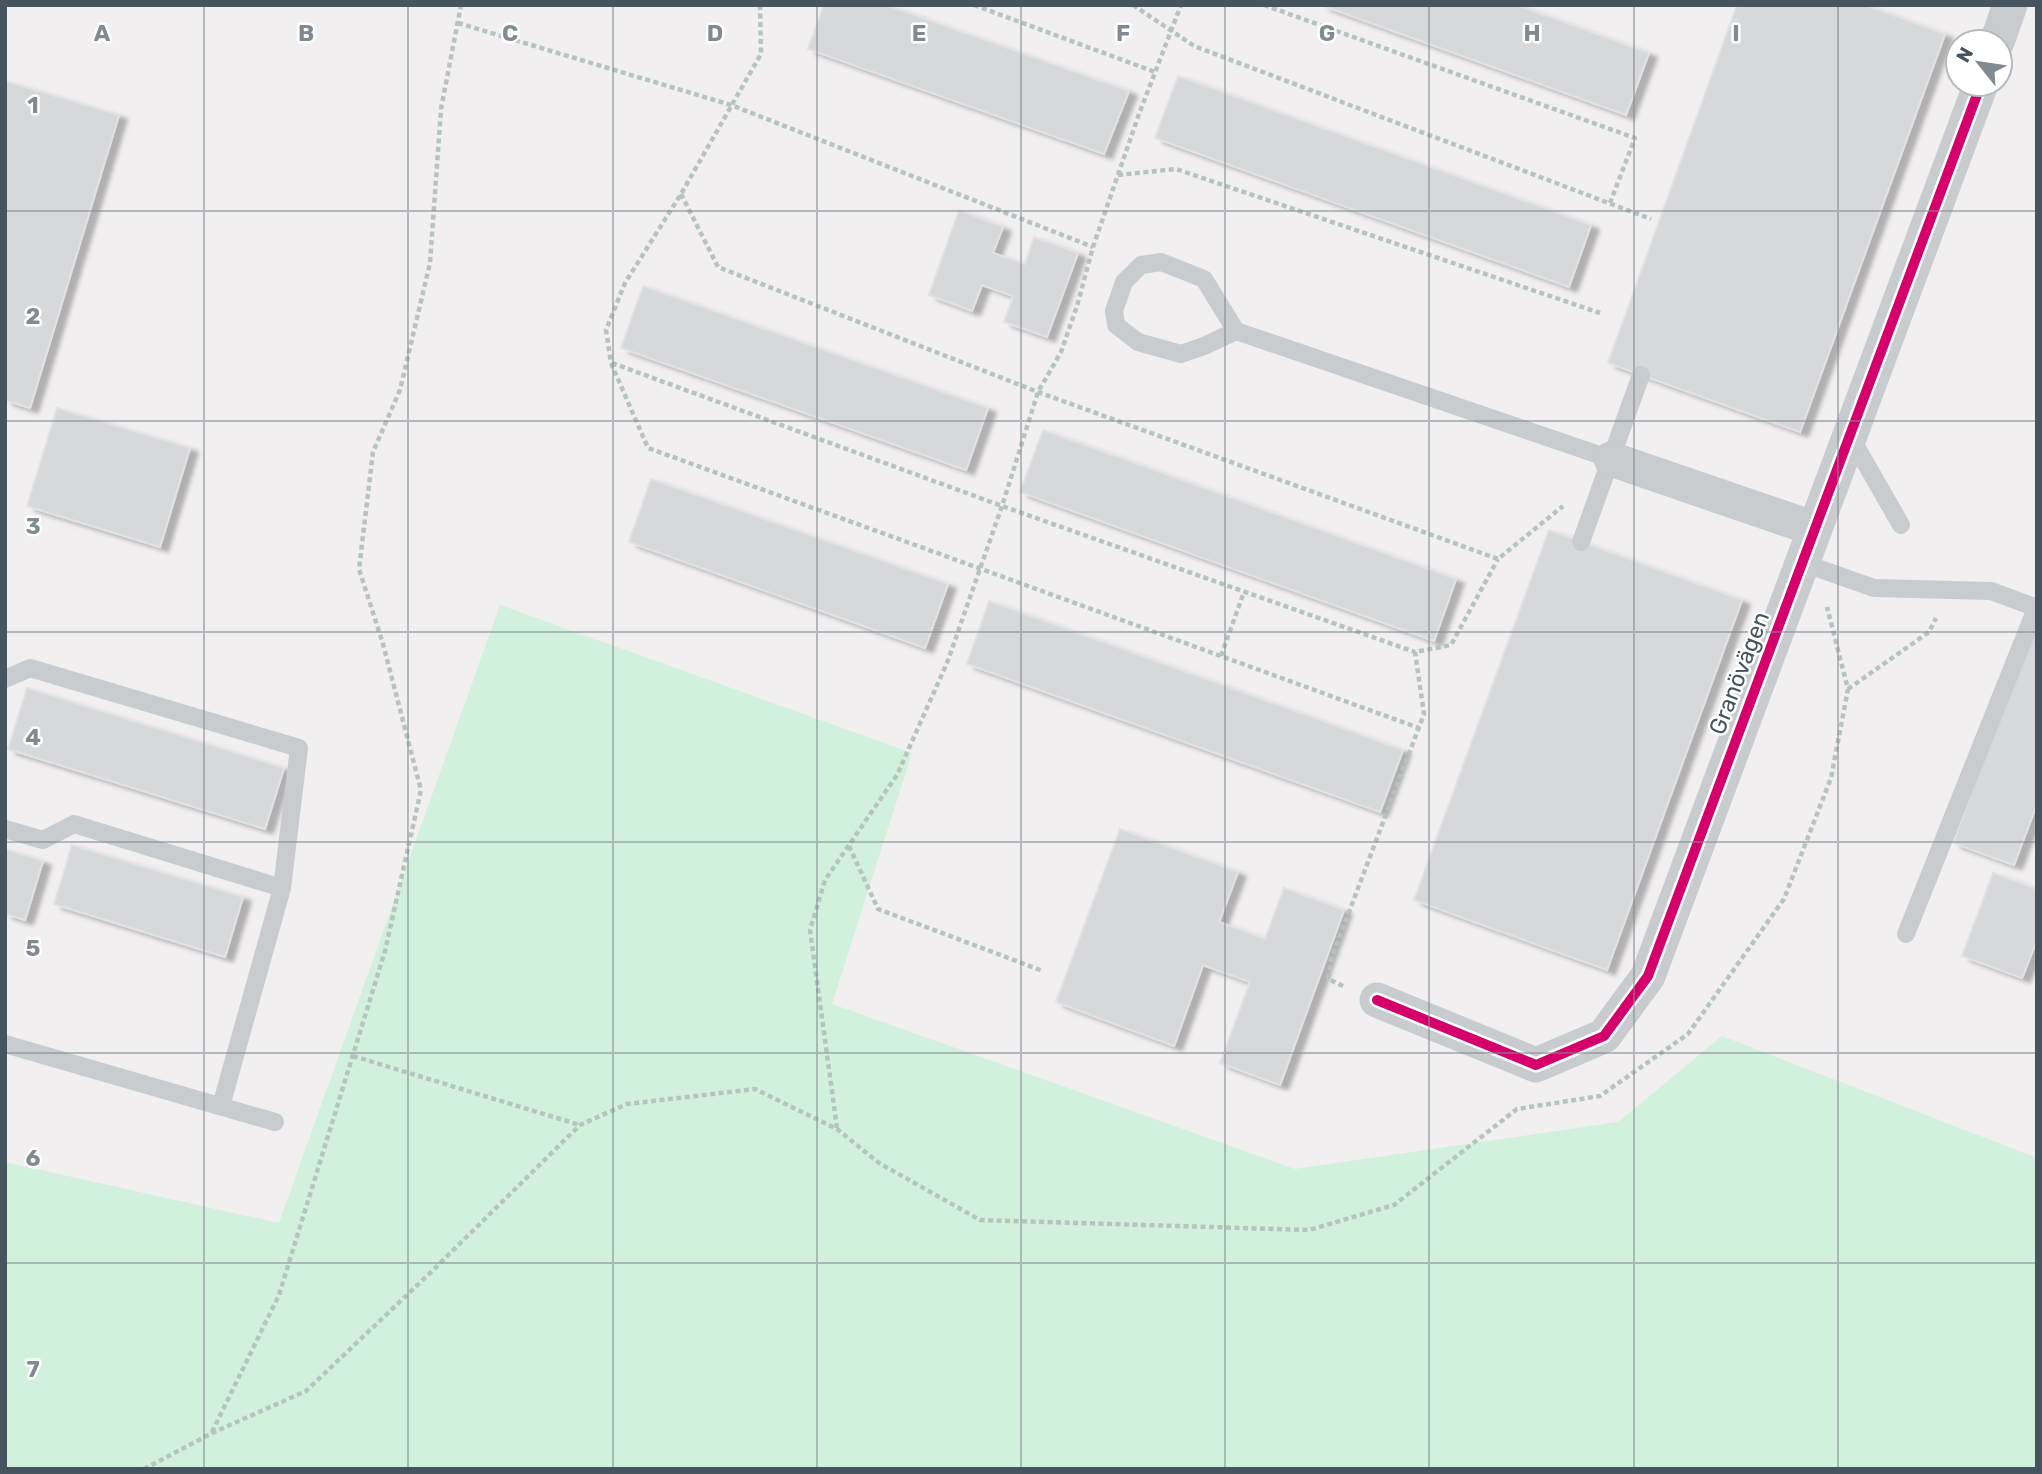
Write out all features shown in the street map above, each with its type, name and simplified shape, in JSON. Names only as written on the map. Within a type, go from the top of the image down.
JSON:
[{"type":"street","points":[[2002,28],[2010,5]]},
{"type":"street","name":"Granövägen","points":[[1377,1000],[1536,1065],[1604,1036],[1648,976],[1976,98]]},
{"type":"street","points":[[1611,459],[1815,530]]},
{"type":"lane","points":[[1236,331],[1181,354],[1138,342],[1116,325],[1115,311],[1124,282],[1141,265],[1161,262],[1204,279],[1236,331],[1611,459]]},
{"type":"lane","points":[[1581,542],[1641,375]]},
{"type":"lane","points":[[1850,436],[1901,525]]},
{"type":"lane","points":[[1803,563],[1874,588],[1991,591],[2036,608],[1906,934]]},
{"type":"lane","points":[[5,679],[30,668],[299,748],[282,888],[221,1106]]},
{"type":"lane","points":[[5,829],[43,840],[74,824],[282,888]]},
{"type":"lane","points":[[5,1044],[275,1122]]},
{"type":"path","points":[[212,1433],[279,1295],[385,951],[421,790],[383,643],[359,569],[373,452],[400,390],[430,263],[441,109],[461,5]]},
{"type":"path","points":[[760,5],[761,54],[681,194],[625,283],[606,330],[611,363],[648,448],[1419,728]]},
{"type":"path","points":[[974,5],[1156,72]]},
{"type":"path","points":[[1133,5],[1194,46],[1651,219]]},
{"type":"path","points":[[837,1129],[810,930],[825,880],[897,775],[947,663],[1002,506],[1038,391],[1061,352],[1093,247],[1181,5]]},
{"type":"path","points":[[1264,5],[1635,138],[1610,203]]},
{"type":"path","points":[[458,23],[731,105],[1093,247]]},
{"type":"path","points":[[1118,175],[1176,169],[1600,313]]},
{"type":"path","points":[[681,194],[718,267],[1038,391],[1498,559]]},
{"type":"path","points":[[611,363],[1002,506],[1415,652],[1451,645],[1498,559],[1564,505]]},
{"type":"path","points":[[144,1469],[212,1433],[306,1391],[580,1125],[627,1104],[755,1089],[837,1129],[878,1163],[980,1220],[1309,1230],[1394,1205],[1517,1109],[1600,1096],[1688,1034],[1784,899],[1831,778],[1848,689],[1825,597],[1803,563]]},
{"type":"path","points":[[1848,689],[1929,632],[1948,590]]},
{"type":"path","points":[[1221,656],[1244,592]]},
{"type":"path","points":[[1332,957],[1424,714],[1415,652]]},
{"type":"path","points":[[849,845],[878,909],[1043,971]]},
{"type":"path","points":[[352,1056],[580,1125]]},
{"type":"green space","points":[[500,605],[912,753],[832,1004],[1295,1169],[1618,1122],[1722,1036],[2037,1158],[2037,1469],[5,1469],[5,1162],[279,1223]]},
{"type":"building","points":[[824,5],[886,5],[1129,91],[1104,154],[808,49]]},
{"type":"building","points":[[1321,5],[1517,5],[1649,53],[1626,115]]},
{"type":"building","points":[[1737,5],[1865,5],[1944,34],[1800,432],[1608,363]]},
{"type":"building","points":[[1178,76],[1591,225],[1569,287],[1155,138]]},
{"type":"building","points":[[5,81],[119,115],[30,408],[5,400]]},
{"type":"building","points":[[959,210],[1003,227],[993,253],[1025,264],[1034,237],[1078,253],[1047,337],[1004,322],[1013,296],[982,285],[972,311],[929,295]]},
{"type":"building","points":[[643,286],[988,408],[966,470],[621,348]]},
{"type":"building","points":[[57,408],[190,448],[160,547],[27,506]]},
{"type":"building","points":[[1043,430],[1456,579],[1434,641],[1020,492]]},
{"type":"building","points":[[651,479],[948,584],[925,648],[629,542]]},
{"type":"building","points":[[1549,530],[1742,600],[1607,970],[1414,900]]},
{"type":"building","points":[[989,601],[1403,750],[1380,812],[967,664]]},
{"type":"building","points":[[2030,633],[2037,635],[2037,804],[2014,865],[1953,843]]},
{"type":"building","points":[[27,688],[284,768],[265,829],[8,749]]},
{"type":"building","points":[[1120,829],[1238,872],[1219,922],[1265,939],[1284,888],[1344,910],[1280,1085],[1220,1063],[1250,982],[1203,965],[1174,1046],[1056,1002]]},
{"type":"building","points":[[72,845],[243,897],[225,957],[54,904]]},
{"type":"building","points":[[5,849],[43,861],[25,920],[5,914]]},
{"type":"building","points":[[1993,873],[2037,889],[2037,940],[2022,978],[1962,956]]},
{"type":"cycle path","points":[[1377,1000],[1536,1065],[1604,1036],[1648,976],[1976,98]]}]
